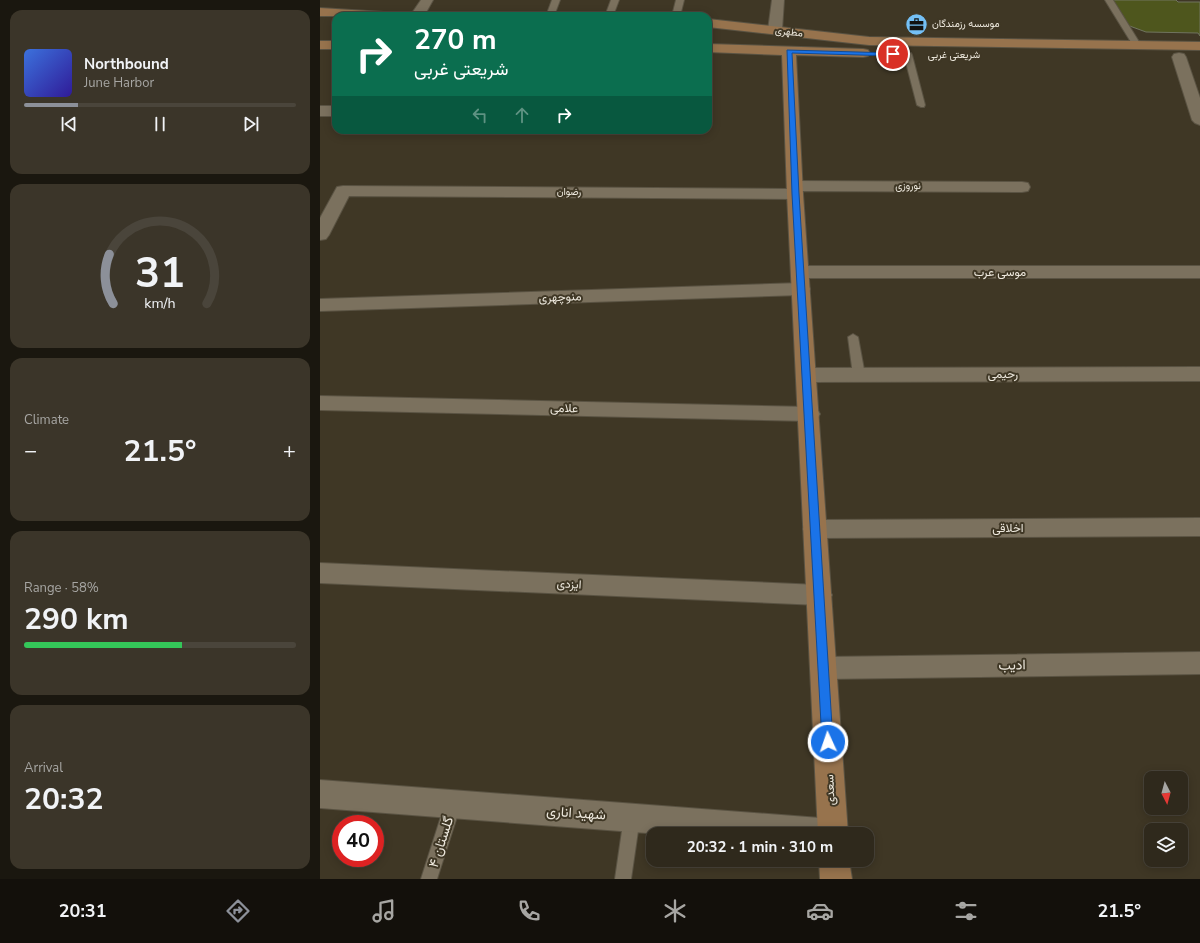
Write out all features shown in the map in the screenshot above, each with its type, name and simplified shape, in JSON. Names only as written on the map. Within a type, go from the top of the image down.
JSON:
[{"type":"main road","points":[[320,12],[332,13]]},
{"type":"main road","name":"مطهری","points":[[712,23],[869,41]]},
{"type":"main road","name":"شریعتی غربی","points":[[869,41],[1200,46]]},
{"type":"main road","points":[[320,45],[332,45]]},
{"type":"main road","name":"شریعتی غربی","points":[[712,48],[908,55],[1200,57]]},
{"type":"main road","name":"سعدی","points":[[789,51],[800,281],[832,827]]},
{"type":"main road","name":"سعدی","points":[[835,867],[836,879]]},
{"type":"street","points":[[420,12],[427,0]]},
{"type":"street","points":[[775,30],[778,0]]},
{"type":"street","points":[[1178,57],[1200,120]]},
{"type":"street","points":[[320,111],[332,111]]},
{"type":"street","name":"نوروزی","points":[[795,190],[1022,187]]},
{"type":"street","name":"رضوان","points":[[324,218],[343,191],[795,190]]},
{"type":"street","points":[[320,235],[324,218]]},
{"type":"street","name":"موسی عرب","points":[[800,281],[1200,272]]},
{"type":"street","name":"منوچهری","points":[[320,305],[800,281]]},
{"type":"street","name":"رحیمی","points":[[806,375],[1200,374]]},
{"type":"street","name":"علامی","points":[[320,403],[809,414]]},
{"type":"street","name":"اخلاقی","points":[[815,529],[1200,527]]},
{"type":"street","name":"ایزدی","points":[[320,573],[819,595]]},
{"type":"street","name":"ادیب","points":[[823,668],[1200,663]]},
{"type":"street","name":"شهید اناری","points":[[320,794],[632,817],[712,827]]},
{"type":"lane","points":[[552,12],[556,0]]},
{"type":"lane","points":[[610,12],[615,0]]},
{"type":"lane","points":[[677,12],[680,0]]},
{"type":"lane","points":[[1109,0],[1137,45]]},
{"type":"lane","points":[[908,55],[921,105]]},
{"type":"lane","points":[[853,337],[859,375]]},
{"type":"lane","name":"گلستان ۴","points":[[429,879],[453,804]]},
{"type":"lane","points":[[623,879],[632,817]]},
{"type":"building","points":[[1112,0],[1176,0],[1178,2],[1200,2],[1200,36],[1198,33],[1146,32],[1127,25]]},
{"type":"place","name":"موسسه رزمندگان","points":[[917,24]]},
{"type":"route","points":[[828,742],[795,194],[789,51],[893,54]]}]
